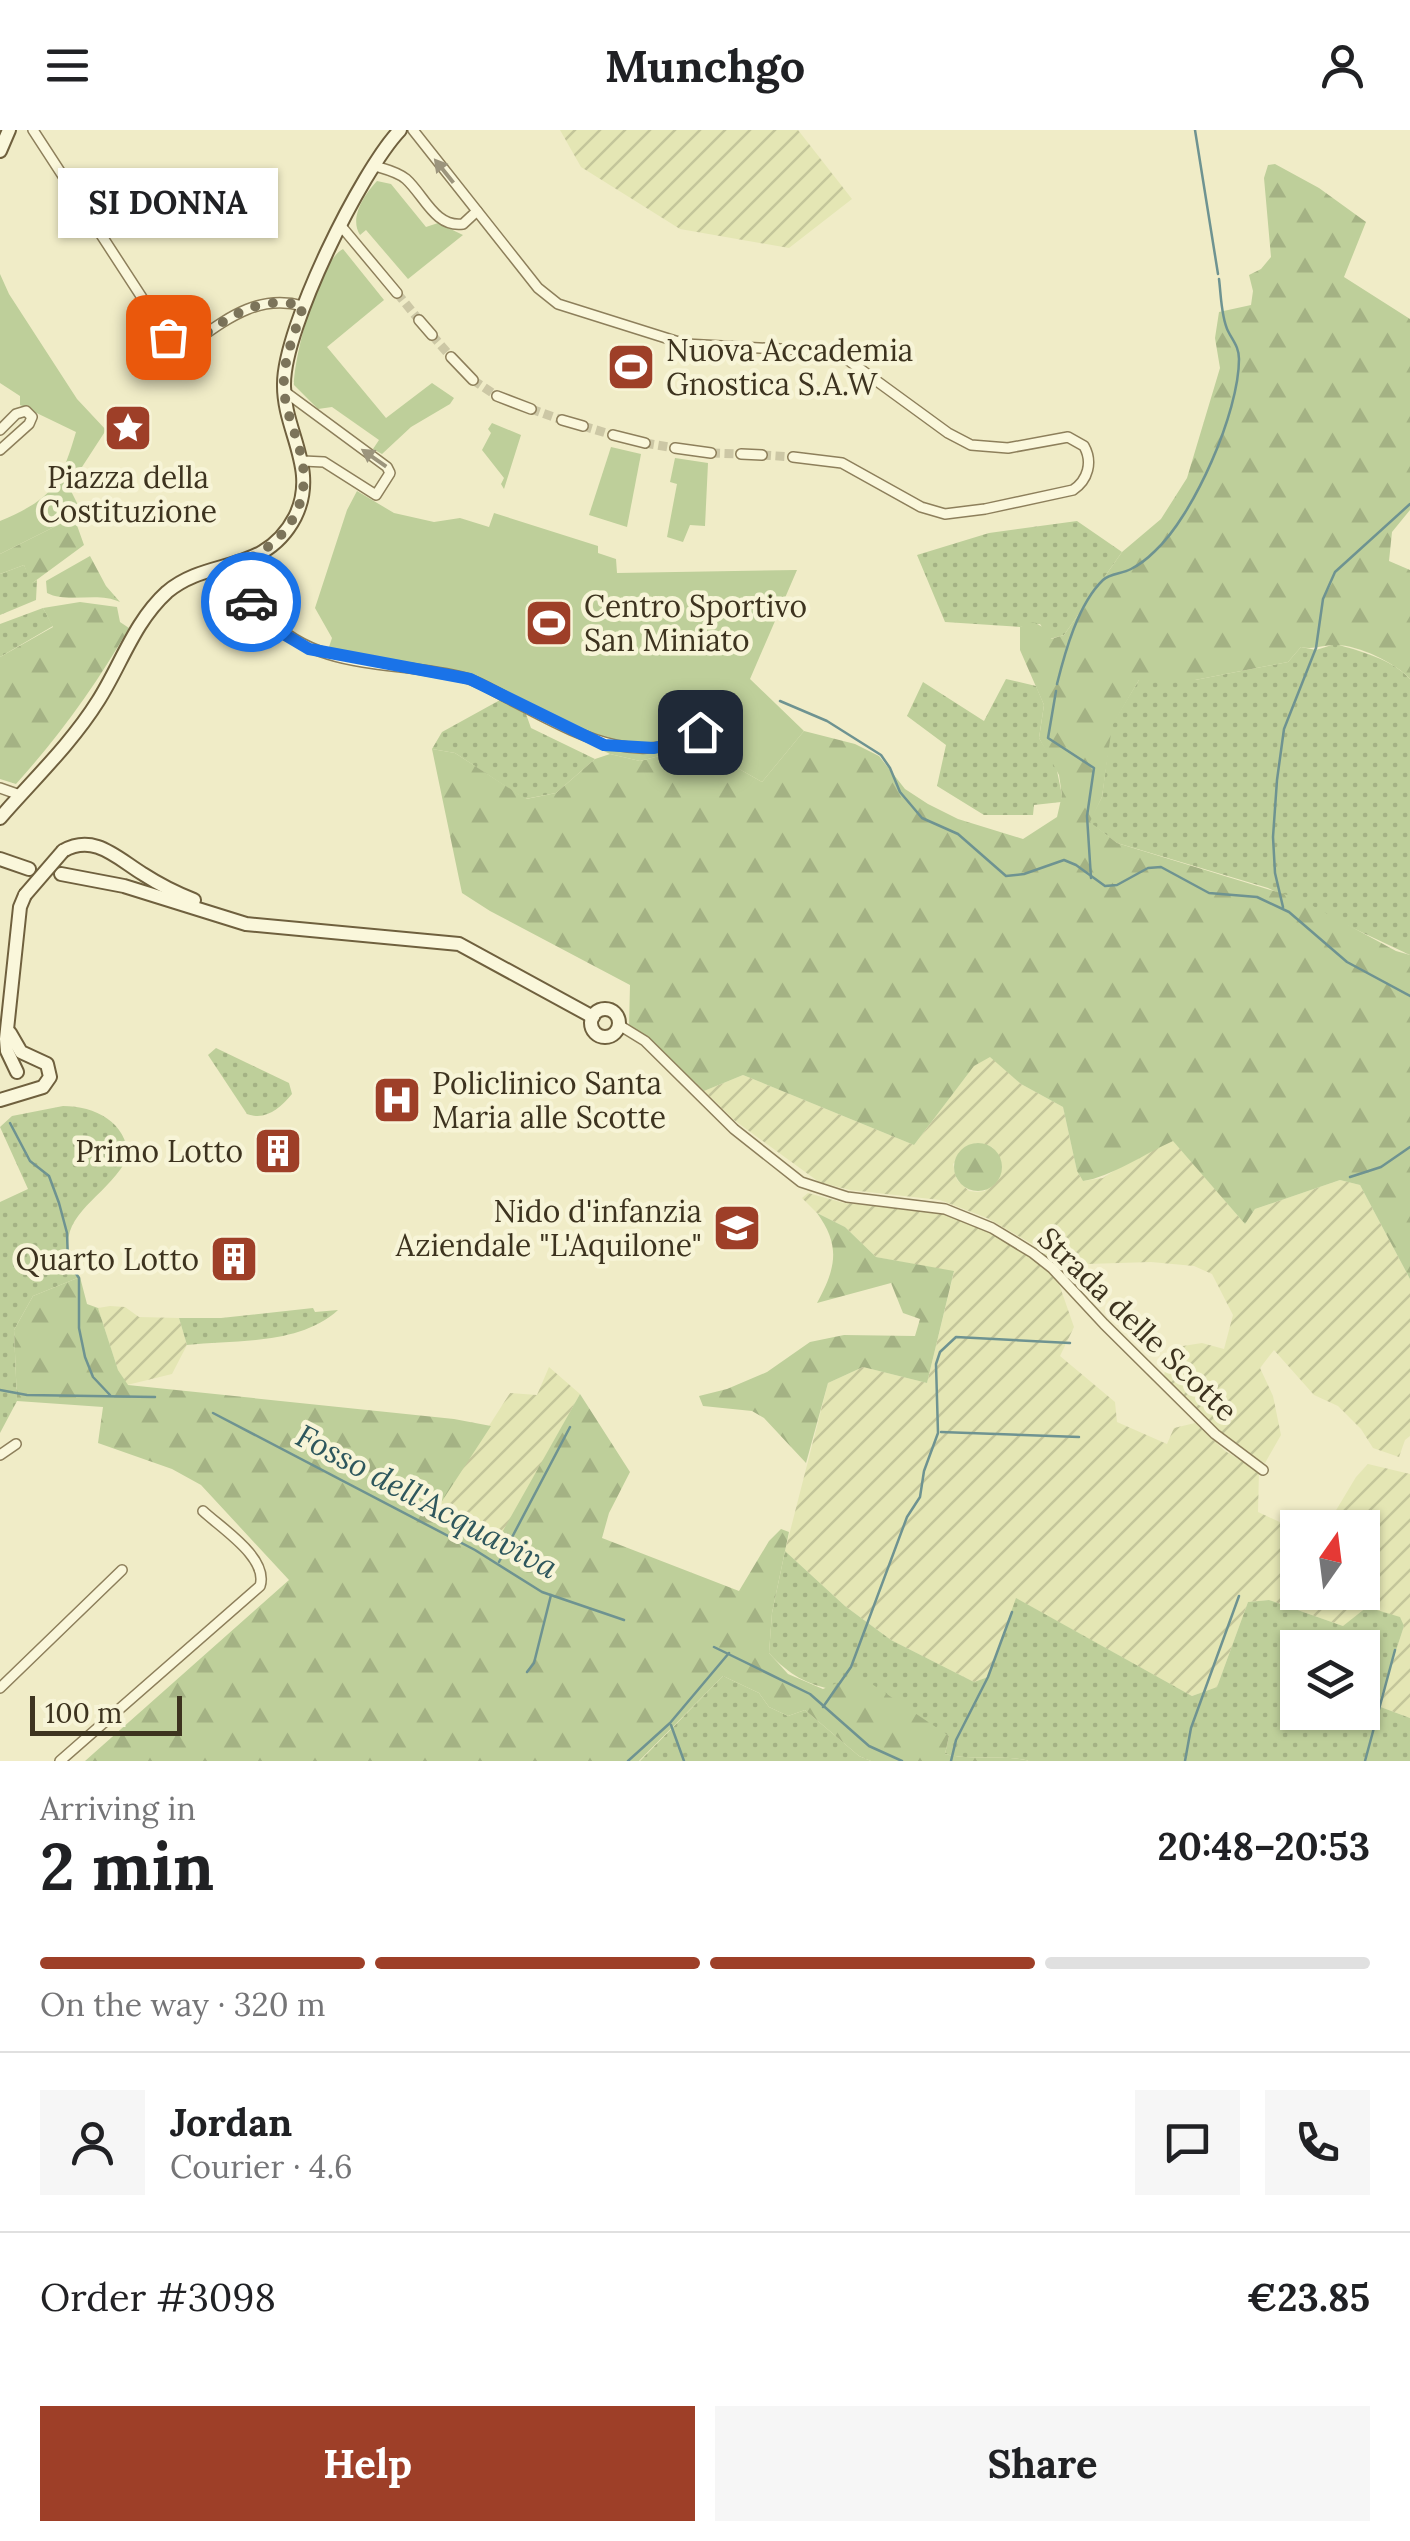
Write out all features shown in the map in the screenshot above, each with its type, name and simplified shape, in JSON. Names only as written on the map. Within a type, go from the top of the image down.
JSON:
[{"type":"street","points":[[0,151],[10,130]]},
{"type":"street","points":[[33,130],[178,352],[259,303],[278,301],[303,306]]},
{"type":"street","points":[[0,818],[91,711],[134,635],[159,601],[188,579],[246,561],[271,547],[293,520],[302,494],[303,461],[284,392],[286,369],[303,306],[388,136],[400,130]]},
{"type":"street","points":[[413,130],[538,288],[562,305],[686,344],[833,351],[965,443],[1001,449],[1068,437],[1080,443],[1089,457],[1085,477],[1073,490],[951,514],[921,507],[842,463],[793,457]]},
{"type":"street","points":[[375,166],[404,176],[448,223],[460,226],[477,212]]},
{"type":"street","points":[[341,226],[397,293]]},
{"type":"street","points":[[420,320],[432,335]]},
{"type":"street","points":[[451,358],[473,380]]},
{"type":"street","points":[[284,392],[387,467],[390,474],[376,496],[324,462],[303,461]]},
{"type":"street","points":[[497,396],[532,410]]},
{"type":"street","points":[[0,430],[20,412],[32,417],[0,450]]},
{"type":"street","points":[[290,420],[300,414],[312,414]]},
{"type":"street","points":[[562,420],[583,426]]},
{"type":"street","points":[[613,435],[645,443]]},
{"type":"street","points":[[675,448],[711,453]]},
{"type":"street","points":[[741,454],[762,455]]},
{"type":"street","points":[[246,561],[265,616]]},
{"type":"street","points":[[231,566],[244,593],[265,616],[282,633],[309,649],[470,679],[604,745],[654,748],[680,742],[706,727]]},
{"type":"street","points":[[0,788],[20,794]]},
{"type":"street","points":[[29,1089],[17,1075],[7,1051],[19,912],[24,895],[63,851],[76,845],[108,850],[172,892],[208,905],[221,918]]},
{"type":"street","points":[[0,859],[29,869],[0,868]]},
{"type":"street","points":[[135,869],[142,885],[138,890]]},
{"type":"street","name":"Strada delle Scotte","points":[[60,874],[138,890],[258,926],[458,944],[593,1016]]},
{"type":"street","name":"Strada delle Scotte","points":[[603,1009],[612,1010],[619,1025],[612,1034],[601,1036],[592,1028],[593,1016],[603,1009]]},
{"type":"street","name":"Strada delle Scotte","points":[[619,1025],[645,1042],[734,1130],[801,1182],[847,1197],[945,1209],[981,1223],[1033,1252],[1215,1434],[1264,1470]]},
{"type":"street","points":[[0,1098],[42,1087],[50,1074],[44,1060],[16,1047],[9,1031]]},
{"type":"street","points":[[0,1098],[22,1062],[31,1057]]},
{"type":"street","points":[[0,1455],[16,1444]]},
{"type":"street","points":[[60,1761],[260,1586],[262,1574],[255,1560],[202,1512]]},
{"type":"street","points":[[0,1688],[122,1570]]},
{"type":"green space","points":[[560,130],[798,130],[852,199],[789,248],[680,229],[581,167]]},
{"type":"green space","points":[[1275,164],[1319,188],[1366,222],[1344,277],[1410,319],[1410,510],[1392,532],[1389,561],[1410,570],[1410,679],[1375,656],[1334,645],[1301,647],[1288,662],[1195,680],[1139,680],[1112,726],[1102,797],[1090,822],[1117,843],[1300,899],[1410,955],[1410,1279],[1360,1185],[1340,1180],[1255,1209],[1245,1224],[1173,1141],[1117,1170],[1083,1181],[1077,1171],[1063,1107],[1021,1084],[990,1057],[974,1066],[914,1145],[743,1075],[704,1091],[649,1039],[629,1027],[630,985],[462,893],[432,749],[455,753],[526,799],[556,793],[595,759],[610,754],[640,761],[699,746],[762,782],[804,731],[855,744],[879,756],[905,789],[958,819],[1023,839],[1057,817],[1062,795],[1059,775],[1039,738],[1044,705],[1020,650],[1020,627],[1033,622],[1047,629],[1051,639],[1064,635],[1122,552],[1161,519],[1187,478],[1220,368],[1215,338],[1219,312],[1251,305],[1249,275],[1271,257],[1264,178],[1268,165]]},
{"type":"green space","points":[[377,181],[391,184],[426,227],[438,223],[463,235],[408,279],[366,230],[360,235],[357,228],[359,207]]},
{"type":"green space","points":[[343,249],[384,300],[327,347],[386,418],[432,383],[454,398],[411,427],[382,454],[373,449],[379,440],[332,407],[318,409],[294,385],[303,333],[317,290],[334,257]]},
{"type":"green space","points":[[0,274],[77,399],[106,430],[69,487],[82,513],[0,554],[0,521],[32,505],[52,488],[65,466],[76,432],[20,405],[20,396],[0,383]]},
{"type":"green space","points":[[492,423],[521,435],[504,489],[504,478],[482,450]]},
{"type":"green space","points":[[611,447],[641,454],[627,527],[589,515]]},
{"type":"green space","points":[[675,458],[708,463],[705,526],[690,525],[683,542],[667,537],[677,484],[670,482]]},
{"type":"green space","name":"Centro Sportivo San Miniato","points":[[357,491],[394,513],[434,522],[460,518],[489,527],[494,513],[598,546],[598,553],[616,559],[617,573],[797,570],[750,679],[804,731],[762,782],[699,746],[640,761],[610,754],[468,684],[325,659],[332,638],[315,608]]},
{"type":"green space","points":[[74,517],[84,545],[31,584],[24,565],[0,574],[0,554]]},
{"type":"green space","points":[[1077,521],[1122,552],[1064,635],[1050,639],[1040,624],[1020,627],[945,622],[917,555],[989,533]]},
{"type":"green space","points":[[90,556],[120,602],[47,593],[46,581]]},
{"type":"green space","points":[[24,565],[32,583],[37,580],[36,600],[0,615],[0,574]]},
{"type":"green space","points":[[80,602],[117,607],[120,622],[129,628],[77,709],[32,766],[16,784],[0,779],[0,657],[53,627],[43,608]]},
{"type":"green space","points":[[43,608],[53,626],[0,657],[0,624]]},
{"type":"green space","points":[[1335,644],[1385,661],[1410,679],[1410,955],[1268,888],[1117,843],[1089,822],[1102,797],[1111,726],[1139,680],[1195,680],[1288,662],[1301,647],[1316,650]]},
{"type":"green space","points":[[1006,679],[1036,686],[1044,705],[1039,738],[1056,766],[1062,795],[1061,802],[1034,805],[1033,815],[984,815],[937,786],[946,745],[907,716],[923,682],[984,721]]},
{"type":"green space","points":[[500,700],[526,714],[531,728],[595,759],[556,793],[525,799],[455,753],[432,749],[442,732]]},
{"type":"green space","points":[[216,1048],[289,1083],[292,1094],[266,1114],[247,1114],[208,1055]]},
{"type":"green space","points":[[990,1056],[1021,1084],[1063,1107],[1077,1171],[1083,1181],[1103,1178],[1173,1140],[1245,1224],[1255,1209],[1340,1180],[1360,1185],[1410,1279],[1410,1436],[1399,1457],[1373,1448],[1338,1406],[1314,1395],[1274,1350],[1260,1368],[1273,1396],[1281,1435],[1265,1463],[1215,1429],[1164,1376],[1167,1359],[1183,1346],[1202,1343],[1224,1349],[1233,1315],[1212,1274],[1194,1266],[1151,1262],[1087,1264],[1080,1285],[1034,1245],[987,1218],[940,1200],[850,1190],[819,1182],[734,1120],[704,1091],[743,1075],[914,1145],[974,1066]],"holes":[[[976,1143],[992,1147],[1001,1160],[985,1191],[969,1191],[957,1180],[953,1164]]]},
{"type":"green space","points":[[63,1106],[87,1109],[107,1118],[122,1134],[128,1157],[72,1225],[68,1240],[70,1257],[80,1277],[33,1296],[14,1330],[17,1401],[0,1433],[0,1202],[28,1189],[0,1127],[12,1116]]},
{"type":"green space","points":[[978,1143],[995,1150],[1002,1167],[995,1184],[978,1191],[961,1184],[954,1167],[961,1150]]},
{"type":"green space","points":[[808,1193],[844,1203],[925,1208],[985,1229],[1028,1254],[1058,1281],[1074,1327],[1060,1356],[1115,1402],[1117,1422],[1167,1444],[1174,1428],[1195,1423],[1225,1451],[1259,1471],[1258,1512],[1280,1522],[1280,1604],[1269,1600],[1248,1602],[1217,1687],[1192,1696],[1017,1599],[988,1677],[974,1682],[891,1640],[845,1606],[785,1551],[828,1383],[863,1367],[927,1383],[954,1272],[876,1257],[845,1227],[817,1213],[802,1198]]},
{"type":"green space","points":[[817,1213],[845,1227],[876,1257],[954,1271],[927,1383],[863,1367],[828,1383],[806,1463],[764,1418],[752,1411],[703,1406],[699,1396],[767,1372],[810,1342],[844,1335],[915,1336],[920,1319],[903,1313],[891,1283],[817,1303],[832,1268],[833,1247]]},
{"type":"green space","points":[[80,1277],[87,1304],[98,1308],[118,1370],[128,1385],[491,1426],[431,1518],[491,1552],[580,1394],[630,1472],[609,1513],[602,1538],[739,1591],[769,1541],[781,1529],[789,1532],[772,1613],[769,1653],[788,1674],[823,1689],[857,1674],[949,1736],[945,1754],[1030,1761],[871,1761],[859,1756],[805,1710],[788,1716],[769,1707],[759,1693],[723,1676],[639,1761],[85,1761],[289,1580],[201,1485],[172,1469],[98,1443],[103,1407],[17,1401],[14,1330],[33,1296]]},
{"type":"green space","points":[[125,1307],[139,1317],[179,1318],[187,1345],[172,1374],[127,1385],[118,1370],[98,1308]]},
{"type":"green space","points":[[313,1308],[315,1312],[338,1310],[305,1330],[246,1341],[187,1345],[179,1318],[221,1318]]},
{"type":"green space","points":[[549,1367],[580,1394],[492,1553],[430,1518],[510,1393],[537,1395]]},
{"type":"green space","points":[[1368,1464],[1410,1474],[1410,1718],[1380,1707],[1404,1626],[1343,1626],[1297,1610],[1380,1610],[1380,1510],[1336,1510]]},
{"type":"green space","points":[[785,1551],[845,1606],[891,1640],[974,1682],[988,1677],[1016,1598],[1192,1696],[1217,1687],[1248,1602],[1269,1600],[1280,1604],[1280,1610],[1297,1610],[1343,1626],[1363,1610],[1377,1610],[1400,1617],[1404,1626],[1380,1700],[1380,1630],[1280,1630],[1280,1730],[1380,1730],[1380,1707],[1410,1718],[1410,1761],[1030,1761],[945,1754],[949,1736],[901,1705],[813,1684],[784,1668],[769,1653],[772,1613]]},
{"type":"green space","points":[[723,1676],[759,1693],[769,1707],[788,1716],[805,1710],[859,1756],[871,1761],[640,1761]]},
{"type":"waterway","points":[[1195,130],[1218,274]]},
{"type":"waterway","points":[[1057,684],[1086,602],[1106,578],[1143,561],[1170,535],[1199,488],[1223,434],[1239,359],[1224,319],[1219,279]]},
{"type":"waterway","points":[[1283,907],[1275,873],[1273,837],[1277,780],[1284,729],[1316,648],[1323,599],[1335,572],[1410,504]]},
{"type":"waterway","points":[[1056,691],[1048,738],[1094,768],[1087,816],[1091,878]]},
{"type":"waterway","points":[[780,701],[827,721],[881,755],[900,792],[922,818],[958,834],[1006,876],[1064,860],[1105,886],[1117,885],[1148,868],[1161,867],[1209,893],[1257,897],[1289,912],[1347,962],[1410,996]]},
{"type":"waterway","points":[[10,1123],[30,1161],[49,1176],[59,1203],[67,1233],[68,1262],[79,1278],[79,1328],[85,1357],[93,1377],[110,1395]]},
{"type":"waterway","points":[[1350,1177],[1381,1167],[1410,1147]]},
{"type":"waterway","points":[[823,1707],[851,1667],[907,1517],[920,1497],[924,1471],[938,1433],[936,1364],[940,1352],[956,1337],[1070,1343]]},
{"type":"waterway","name":"Fosso dell'Acquaviva","points":[[0,1390],[27,1395],[155,1397]]},
{"type":"waterway","name":"Fosso dell'Acquaviva","points":[[213,1413],[475,1550],[542,1592],[624,1620]]},
{"type":"waterway","points":[[499,1562],[570,1427]]},
{"type":"waterway","points":[[941,1432],[1079,1437]]},
{"type":"waterway","points":[[527,1672],[534,1663],[551,1595]]},
{"type":"waterway","points":[[1185,1761],[1191,1728],[1239,1596]]},
{"type":"waterway","points":[[951,1761],[956,1740],[988,1677],[1012,1612]]},
{"type":"waterway","name":"Fosso dell'Acquaviva","points":[[714,1647],[810,1694],[869,1746],[902,1761]]},
{"type":"waterway","points":[[1365,1761],[1395,1650]]},
{"type":"waterway","points":[[628,1761],[670,1723],[729,1653]]},
{"type":"waterway","points":[[671,1725],[684,1761]]},
{"type":"tunnel","points":[[397,293],[419,320]]},
{"type":"tunnel","points":[[432,335],[451,357]]},
{"type":"tunnel","points":[[473,380],[497,396]]},
{"type":"tunnel","points":[[531,409],[562,420]]},
{"type":"tunnel","points":[[583,426],[613,435]]},
{"type":"tunnel","points":[[645,443],[675,448]]},
{"type":"tunnel","points":[[711,453],[741,454]]},
{"type":"tunnel","points":[[762,455],[793,457]]},
{"type":"way so far","points":[[168,337],[178,352],[259,303],[278,301],[303,306],[284,383],[287,408],[303,461],[302,494],[293,520],[280,539],[256,556],[231,566],[251,602]]},
{"type":"place","name":"SI DONNA","points":[[168,337]]},
{"type":"place","name":"Nuova Accademia Gnostica S.A.W","points":[[631,367]]},
{"type":"place","name":"Piazza della Costituzione","points":[[128,428]]},
{"type":"place","name":"Centro Sportivo San Miniato","points":[[549,623]]},
{"type":"place","name":"Policlinico Santa Maria alle Scotte","points":[[397,1100]]},
{"type":"place","name":"Primo Lotto","points":[[278,1151]]},
{"type":"place","name":"Nido d'infanzia Aziendale \"L'Aquilone\"","points":[[737,1228]]},
{"type":"place","name":"Quarto Lotto","points":[[234,1259]]},
{"type":"route","points":[[251,602],[282,633],[309,649],[470,679],[604,745],[654,748],[700,732]]}]
